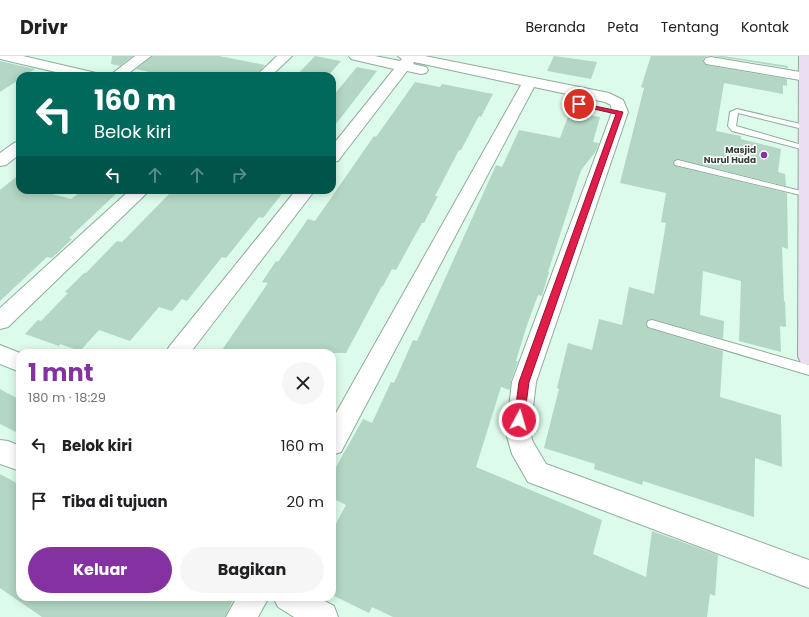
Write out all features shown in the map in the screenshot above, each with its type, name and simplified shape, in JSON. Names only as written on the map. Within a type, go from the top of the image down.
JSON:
[{"type":"street","points":[[5,56],[74,72]]},
{"type":"street","points":[[122,72],[144,56]]},
{"type":"street","points":[[267,72],[284,56]]},
{"type":"street","points":[[356,56],[406,60],[527,87],[620,112],[524,382],[518,433],[522,446],[537,472],[809,574]]},
{"type":"street","points":[[806,56],[808,134],[809,356]]},
{"type":"street","points":[[336,152],[406,60]]},
{"type":"street","points":[[711,61],[807,77]]},
{"type":"street","points":[[336,437],[527,87]]},
{"type":"street","points":[[0,161],[16,149]]},
{"type":"street","points":[[0,321],[137,194]]},
{"type":"street","points":[[180,349],[303,194]]},
{"type":"street","points":[[0,354],[16,361]]},
{"type":"street","points":[[0,452],[8,453],[16,457]]},
{"type":"street","points":[[241,617],[251,601]]},
{"type":"street","points":[[295,601],[323,617]]},
{"type":"lane","points":[[737,111],[808,134],[735,129],[732,126],[734,112],[737,111]]},
{"type":"lane","points":[[678,163],[808,206]]},
{"type":"lane","points":[[652,324],[809,370]]},
{"type":"building","points":[[112,56],[133,56],[120,66],[111,64]]},
{"type":"building","points":[[152,56],[219,56],[265,65],[259,72],[149,72],[136,69]]},
{"type":"building","points":[[315,56],[341,61],[331,72],[300,72]]},
{"type":"building","points":[[554,56],[597,62],[591,79],[547,71]]},
{"type":"building","points":[[651,56],[708,56],[703,60],[706,65],[787,79],[787,86],[783,85],[783,94],[724,83],[716,131],[741,136],[741,139],[781,149],[778,172],[785,174],[786,186],[678,159],[673,162],[675,166],[787,193],[788,249],[782,247],[786,327],[780,326],[781,352],[739,341],[741,281],[703,271],[700,315],[724,321],[723,339],[652,319],[648,320],[646,324],[648,328],[723,351],[720,397],[781,415],[782,467],[755,458],[754,517],[643,481],[642,485],[594,469],[595,464],[544,448],[559,389],[557,388],[568,343],[592,350],[599,319],[622,325],[629,287],[654,294],[666,223],[661,222],[666,193],[620,183],[644,88],[641,87]]},
{"type":"building","points":[[714,56],[723,56],[788,66],[788,68]]},
{"type":"building","points":[[0,61],[35,69],[30,72],[16,72],[16,82],[0,92]]},
{"type":"building","points":[[357,67],[377,71],[336,124],[336,92]]},
{"type":"building","points":[[415,82],[440,87],[442,84],[493,94],[481,117],[479,116],[461,150],[459,150],[435,196],[438,196],[424,223],[422,223],[396,270],[392,269],[346,353],[336,353],[336,349],[223,349],[268,283],[262,282],[276,261],[278,262],[308,219],[315,221],[334,194],[336,194],[336,191],[374,136],[376,137]]},
{"type":"building","points":[[570,111],[600,117],[593,142],[599,143],[596,151],[582,169],[579,176],[548,272],[542,296],[538,295],[527,325],[516,361],[518,361],[511,381],[510,390],[501,387],[476,467],[602,520],[593,554],[646,577],[652,531],[718,555],[715,596],[710,594],[707,617],[393,617],[372,607],[369,613],[336,597],[336,524],[346,505],[336,500],[336,467],[363,419],[372,423],[391,382],[394,383],[413,340],[417,341],[496,165],[502,167],[519,130],[560,138]]},
{"type":"building","points":[[16,177],[16,194],[52,194],[71,199],[78,194],[116,194],[69,238],[72,239],[52,258],[47,257],[0,301],[0,190]]},
{"type":"building","points":[[169,194],[282,194],[263,218],[259,217],[226,258],[222,257],[187,301],[182,299],[172,311],[159,307],[130,341],[99,330],[82,349],[74,349],[60,344],[59,346],[25,334],[38,320],[41,321],[68,293],[65,292],[117,241],[122,242]]},
{"type":"building","points":[[0,389],[16,398],[16,432],[0,424]]},
{"type":"building","points":[[0,474],[16,483],[16,599],[0,588]]},
{"type":"building","points":[[19,601],[233,601],[225,617],[42,617]]},
{"type":"place","name":"Masjid Nurul Huda","points":[[764,155]]},
{"type":"route","points":[[519,420],[524,382],[620,112],[579,104]]}]
